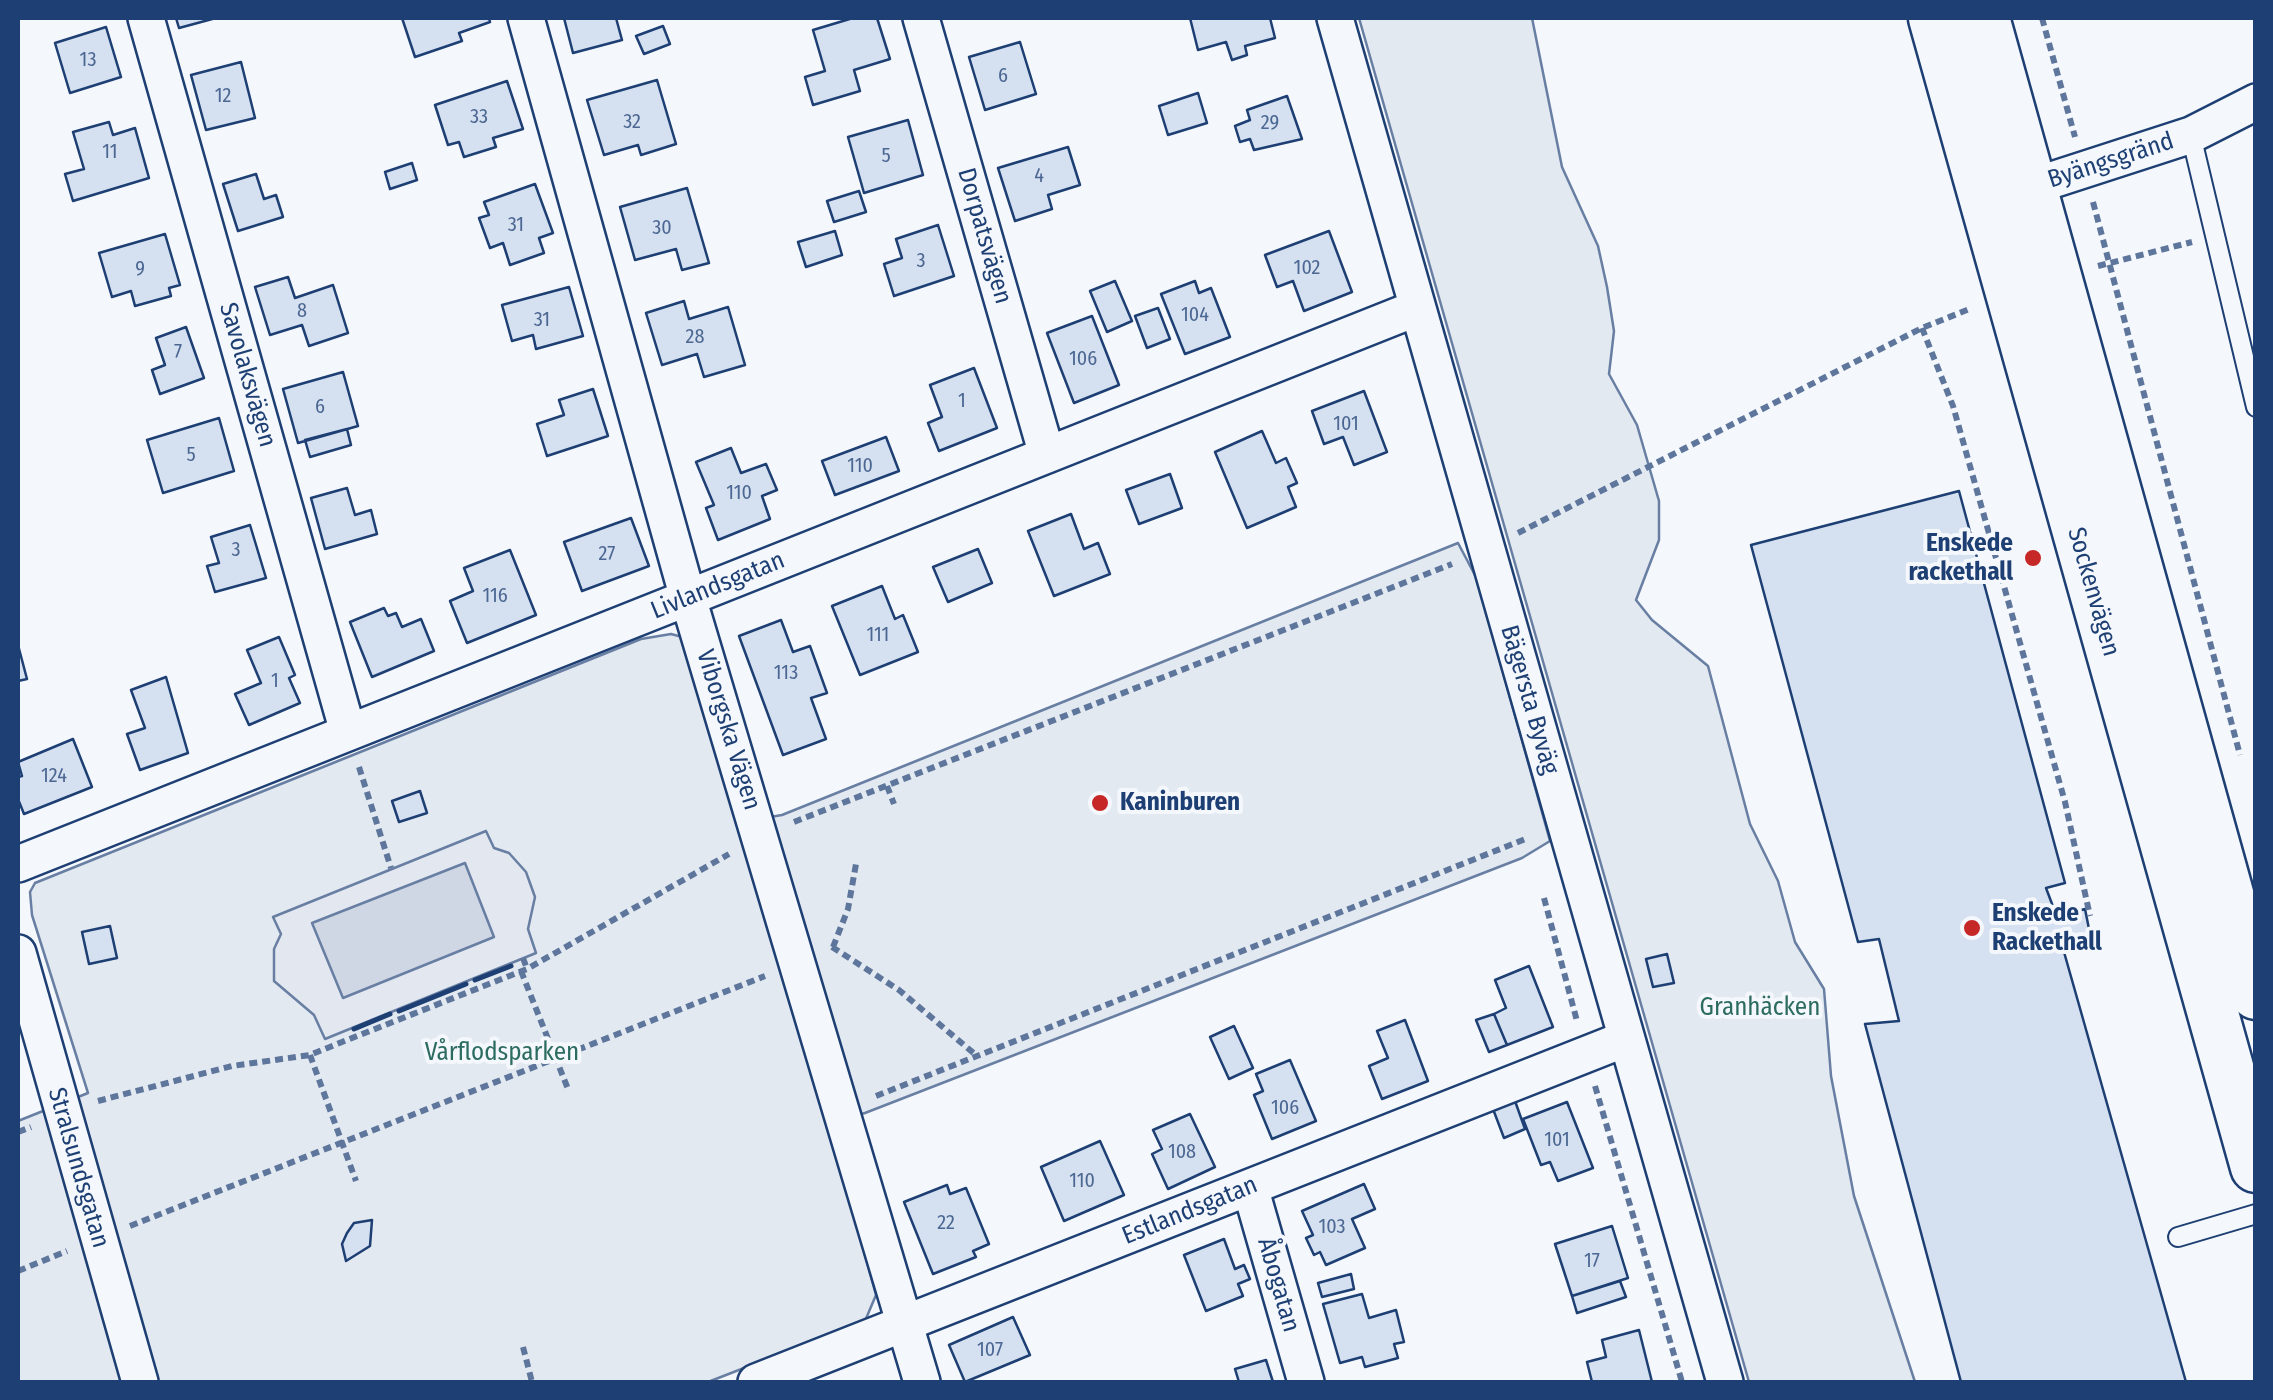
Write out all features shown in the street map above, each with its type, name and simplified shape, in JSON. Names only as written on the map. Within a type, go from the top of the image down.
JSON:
[{"type":"main road","name":"Sockenvägen","points":[[1934,18],[2256,1167]]},
{"type":"main road","name":"Sockenvägen","points":[[1984,18],[2256,994]]},
{"type":"street","name":"Savolaksvägen","points":[[146,18],[348,732]]},
{"type":"street","name":"Viborgska Vägen","points":[[526,18],[688,598],[922,1382]]},
{"type":"street","name":"Dorpatsvägen","points":[[921,18],[1048,455]]},
{"type":"street","name":"Bägersta Byväg","points":[[1336,18],[1725,1382]]},
{"type":"street","name":"Byängsgränd","points":[[1984,202],[2249,116]]},
{"type":"street","name":"Livlandsgatan","points":[[18,864],[1418,308]]},
{"type":"street","name":"Stralsundsgatan","points":[[18,953],[140,1382]]},
{"type":"street","name":"Estlandsgatan","points":[[756,1382],[1625,1038]]},
{"type":"street","name":"Åbogatan","points":[[1250,1187],[1306,1382]]},
{"type":"lane","points":[[2191,134],[2256,407]]},
{"type":"lane","points":[[2178,1237],[2256,1214]]},
{"type":"path","points":[[2042,18],[2240,757]]},
{"type":"path","points":[[2110,262],[2216,236]]},
{"type":"path","points":[[63,1114],[158,1084],[310,1055],[341,1038],[524,970],[760,836],[1486,550],[1922,328],[1953,406],[2065,802],[2090,916]]},
{"type":"path","points":[[348,732],[391,868]]},
{"type":"path","points":[[887,786],[894,804]]},
{"type":"path","points":[[842,1110],[1528,838]]},
{"type":"path","points":[[18,1271],[833,947],[848,909],[856,864]]},
{"type":"path","points":[[833,947],[899,990],[976,1056]]},
{"type":"path","points":[[523,958],[568,1089]]},
{"type":"path","points":[[310,1055],[356,1181]]},
{"type":"path","points":[[523,1347],[532,1382]]},
{"type":"green space","name":"Granhäcken","points":[[1359,18],[1532,18],[1562,167],[1598,246],[1607,287],[1614,331],[1609,374],[1637,425],[1659,501],[1659,540],[1636,600],[1652,620],[1708,666],[1750,824],[1778,881],[1795,942],[1824,989],[1831,1076],[1854,1196],[1915,1382],[1749,1382]]},
{"type":"green space","name":"Vårflodsparken","points":[[1458,543],[1477,579],[1550,841],[1522,858],[865,1113],[829,1123],[876,1295],[865,1321],[708,1382],[18,1382],[18,1121],[88,1093],[32,915],[30,892],[35,883],[641,639],[671,634],[686,638],[741,822],[782,815]]},
{"type":"shaded area","points":[[486,831],[494,848],[509,853],[526,872],[535,897],[528,929],[536,953],[325,1039],[314,1015],[274,981],[274,949],[281,934],[273,917]]},
{"type":"shaded area","points":[[465,863],[494,937],[343,998],[312,923]]},
{"type":"building","points":[[176,18],[216,18],[179,28]]},
{"type":"building","points":[[402,18],[489,18],[490,22],[459,33],[462,41],[415,57]]},
{"type":"building","points":[[564,18],[616,18],[622,40],[573,53]]},
{"type":"building","points":[[853,18],[877,18],[890,59],[854,70],[860,91],[813,105],[805,77],[825,71],[813,30]]},
{"type":"building","points":[[1190,18],[1270,18],[1275,38],[1245,46],[1247,55],[1232,60],[1226,42],[1198,50]]},
{"type":"building","points":[[663,26],[670,44],[644,54],[636,36]]},
{"type":"building","points":[[106,27],[121,77],[70,93],[55,43]]},
{"type":"building","points":[[1020,42],[1036,94],[985,110],[969,57]]},
{"type":"building","points":[[241,62],[255,118],[206,130],[191,75]]},
{"type":"building","points":[[657,80],[676,144],[641,155],[638,145],[604,155],[587,100]]},
{"type":"building","points":[[507,81],[523,129],[493,138],[496,147],[464,157],[459,142],[448,145],[435,105]]},
{"type":"building","points":[[1198,93],[1207,123],[1168,135],[1159,106]]},
{"type":"building","points":[[1287,96],[1302,139],[1254,150],[1250,139],[1240,142],[1235,126],[1250,120],[1247,110]]},
{"type":"building","points":[[908,120],[923,175],[864,193],[848,137]]},
{"type":"building","points":[[109,122],[113,135],[135,128],[149,178],[73,201],[65,174],[84,169],[73,132]]},
{"type":"building","points":[[1068,147],[1080,185],[1048,195],[1052,209],[1015,221],[998,168]]},
{"type":"building","points":[[412,163],[417,180],[390,189],[385,172]]},
{"type":"building","points":[[256,174],[264,199],[276,195],[283,217],[238,231],[223,184]]},
{"type":"building","points":[[535,184],[553,233],[539,238],[544,253],[510,265],[503,243],[490,248],[479,218],[489,215],[484,202]]},
{"type":"building","points":[[687,188],[709,263],[682,270],[676,249],[635,260],[620,207]]},
{"type":"building","points":[[859,191],[866,212],[834,222],[827,201]]},
{"type":"building","points":[[938,225],[954,276],[894,296],[884,264],[902,258],[896,239]]},
{"type":"building","points":[[835,231],[842,255],[806,267],[798,242]]},
{"type":"building","points":[[1329,231],[1352,292],[1304,311],[1293,281],[1277,287],[1265,255]]},
{"type":"building","points":[[165,234],[180,285],[169,288],[171,296],[135,306],[131,291],[112,297],[99,253]]},
{"type":"building","points":[[288,277],[295,298],[333,285],[348,333],[309,346],[302,325],[270,335],[255,287]]},
{"type":"building","points":[[1115,281],[1132,321],[1107,332],[1090,291]]},
{"type":"building","points":[[1195,281],[1199,293],[1211,288],[1230,337],[1185,354],[1161,294]]},
{"type":"building","points":[[569,287],[583,336],[536,349],[533,335],[512,341],[502,305]]},
{"type":"building","points":[[684,301],[689,319],[728,307],[745,365],[704,377],[697,354],[662,365],[646,313]]},
{"type":"building","points":[[1158,308],[1170,339],[1147,348],[1135,316]]},
{"type":"building","points":[[1092,316],[1119,385],[1074,403],[1047,333]]},
{"type":"building","points":[[186,327],[204,378],[160,394],[152,370],[165,365],[156,338]]},
{"type":"building","points":[[974,368],[997,428],[939,451],[928,423],[942,417],[930,385]]},
{"type":"building","points":[[343,372],[358,426],[298,443],[283,389]]},
{"type":"building","points":[[593,389],[608,436],[547,456],[537,424],[564,415],[559,400]]},
{"type":"building","points":[[1364,391],[1387,452],[1354,465],[1343,437],[1324,444],[1312,411]]},
{"type":"building","points":[[219,418],[234,471],[163,493],[147,440]]},
{"type":"building","points":[[347,429],[351,445],[310,457],[305,440]]},
{"type":"building","points":[[1262,431],[1276,463],[1286,458],[1297,483],[1288,487],[1296,507],[1247,528],[1215,452]]},
{"type":"building","points":[[886,437],[899,471],[835,495],[822,461]]},
{"type":"building","points":[[731,448],[741,473],[766,464],[777,490],[762,496],[770,519],[718,540],[706,508],[714,505],[696,462]]},
{"type":"building","points":[[1170,474],[1182,508],[1139,524],[1126,490]]},
{"type":"building","points":[[347,488],[355,515],[371,510],[377,534],[325,549],[311,498]]},
{"type":"building","name":"Enskede Rackethall","points":[[1959,491],[2065,883],[2046,888],[2057,917],[2085,909],[2092,944],[2064,952],[2186,1382],[1961,1382],[1865,1024],[1899,1021],[1879,939],[1858,942],[1751,545]]},
{"type":"building","points":[[1071,514],[1084,549],[1098,543],[1110,574],[1054,596],[1028,531]]},
{"type":"building","points":[[631,518],[649,566],[582,591],[564,542]]},
{"type":"building","points":[[250,525],[266,578],[215,592],[207,566],[219,563],[211,537]]},
{"type":"building","points":[[978,549],[992,583],[948,602],[933,567]]},
{"type":"building","points":[[510,550],[536,615],[467,643],[450,601],[473,591],[464,568]]},
{"type":"building","points":[[882,586],[895,619],[903,615],[918,652],[860,675],[832,606]]},
{"type":"building","points":[[384,608],[388,616],[396,613],[402,627],[421,619],[434,651],[372,677],[350,622]]},
{"type":"building","points":[[781,620],[793,652],[810,646],[827,693],[811,698],[826,739],[783,755],[739,636]]},
{"type":"building","points":[[279,637],[295,675],[289,678],[300,703],[249,725],[235,694],[261,683],[247,650]]},
{"type":"building","points":[[18,645],[27,679],[18,681]]},
{"type":"building","points":[[166,677],[188,753],[140,770],[127,734],[145,728],[131,690]]},
{"type":"building","points":[[73,739],[92,787],[24,814],[18,799],[18,777],[22,776],[18,762]]},
{"type":"building","points":[[420,791],[427,813],[399,822],[392,801]]},
{"type":"building","points":[[110,926],[117,958],[89,964],[82,932]]},
{"type":"building","points":[[1667,954],[1674,983],[1653,987],[1646,959]]},
{"type":"building","points":[[1529,966],[1553,1027],[1507,1045],[1494,1014],[1506,1008],[1495,980]]},
{"type":"building","points":[[1494,1014],[1507,1045],[1489,1052],[1476,1020]]},
{"type":"building","points":[[1405,1020],[1428,1081],[1382,1099],[1369,1066],[1388,1058],[1377,1031]]},
{"type":"building","points":[[1234,1026],[1253,1068],[1229,1079],[1210,1037]]},
{"type":"building","points":[[1290,1060],[1316,1121],[1272,1139],[1254,1095],[1263,1091],[1256,1074]]},
{"type":"building","points":[[1515,1101],[1525,1129],[1504,1138],[1493,1109]]},
{"type":"building","points":[[1567,1102],[1593,1168],[1558,1181],[1550,1162],[1541,1165],[1523,1119]]},
{"type":"building","points":[[1190,1114],[1215,1167],[1168,1189],[1152,1154],[1162,1149],[1153,1130]]},
{"type":"building","points":[[1100,1141],[1124,1195],[1064,1221],[1041,1167]]},
{"type":"building","points":[[1364,1184],[1375,1209],[1352,1219],[1365,1248],[1326,1265],[1320,1252],[1314,1255],[1306,1238],[1313,1235],[1302,1211]]},
{"type":"building","points":[[947,1185],[950,1194],[966,1188],[989,1244],[973,1251],[976,1257],[933,1274],[904,1202]]},
{"type":"building","points":[[372,1220],[370,1246],[346,1261],[342,1244],[347,1233],[354,1223]]},
{"type":"building","points":[[1612,1226],[1628,1278],[1572,1296],[1555,1244]]},
{"type":"building","points":[[1224,1239],[1235,1269],[1244,1265],[1250,1279],[1238,1284],[1243,1296],[1206,1311],[1184,1255]]},
{"type":"building","points":[[1351,1274],[1354,1289],[1322,1297],[1318,1283]]},
{"type":"building","points":[[1620,1281],[1626,1297],[1577,1313],[1572,1296]]},
{"type":"building","points":[[1362,1294],[1369,1318],[1396,1310],[1404,1342],[1394,1344],[1398,1358],[1365,1367],[1362,1357],[1340,1363],[1323,1304]]},
{"type":"building","points":[[1013,1317],[1030,1355],[965,1382],[949,1345]]},
{"type":"building","points":[[1639,1330],[1652,1382],[1592,1382],[1587,1362],[1606,1357],[1602,1340]]},
{"type":"building","points":[[1266,1360],[1273,1382],[1239,1382],[1235,1369]]},
{"type":"wall","points":[[475,980],[511,966]]},
{"type":"wall","points":[[399,1011],[466,984]]},
{"type":"wall","points":[[354,1029],[390,1014]]},
{"type":"place","name":"Enskede rackethall","points":[[2033,558]]},
{"type":"place","name":"Kaninburen","points":[[1100,803]]},
{"type":"place","name":"Enskede Rackethall","points":[[1972,928]]}]
